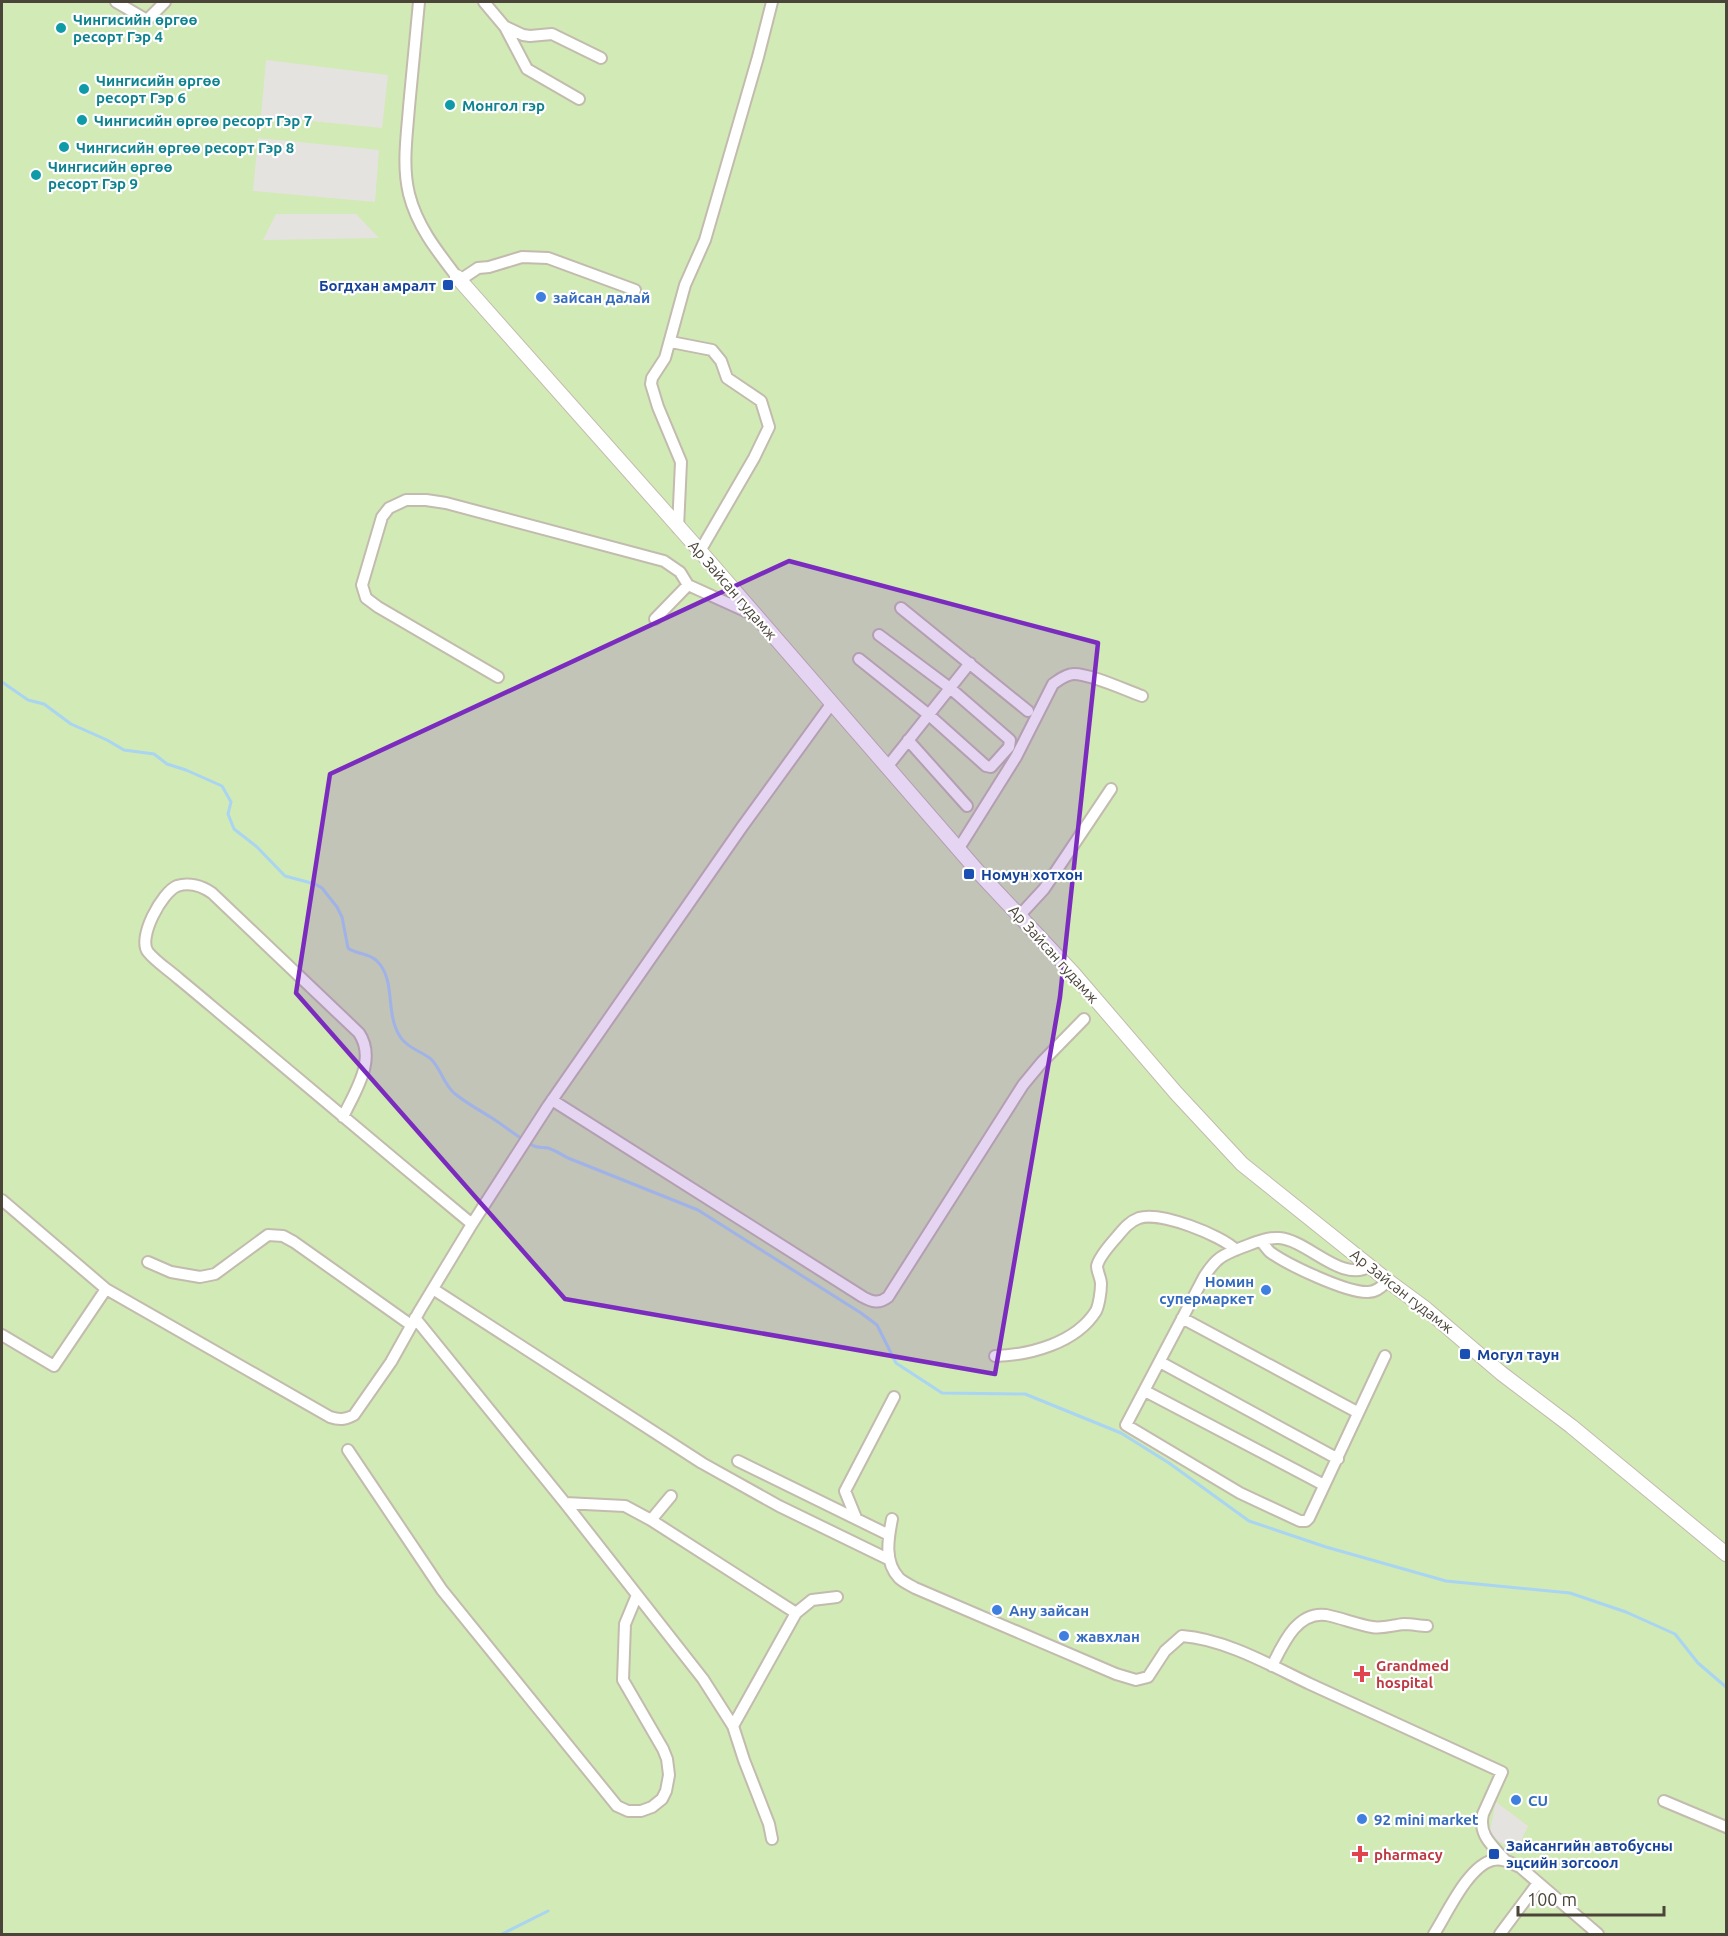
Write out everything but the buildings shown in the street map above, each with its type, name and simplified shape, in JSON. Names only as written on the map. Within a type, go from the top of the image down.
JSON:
[{"type":"street","points":[[116,2],[147,20],[165,2]]},
{"type":"street","points":[[419,2],[406,140],[407,181],[412,205],[430,242],[458,279],[478,267],[489,267],[522,257],[548,258],[635,290]]},
{"type":"street","points":[[484,2],[505,27],[527,69],[579,99]]},
{"type":"street","points":[[678,528],[681,462],[658,406],[651,384],[652,378],[665,358],[685,285],[705,240],[772,2]]},
{"type":"street","points":[[505,27],[523,35],[552,34],[601,58]]},
{"type":"street","name":"Ар Зайсан гудамж","points":[[458,279],[757,617],[981,875],[1020,915],[1242,1164],[1426,1309],[1501,1373],[1570,1426],[1726,1554]]},
{"type":"street","points":[[671,342],[712,350],[721,362],[727,378],[761,401],[769,427],[754,458],[699,551]]},
{"type":"street","points":[[498,677],[366,598],[362,585],[379,523],[389,508],[406,501],[426,500],[452,505],[664,561],[680,572],[688,585],[757,617]]},
{"type":"street","points":[[656,619],[688,585]]},
{"type":"street","points":[[901,608],[1028,711]]},
{"type":"street","points":[[859,659],[989,768],[1009,747],[1010,740],[950,688],[879,635]]},
{"type":"street","points":[[887,767],[970,663]]},
{"type":"street","points":[[959,848],[1016,757],[1053,684],[1073,674],[1143,696]]},
{"type":"street","points":[[2,1200],[106,1288],[330,1418],[346,1419],[354,1415],[391,1362],[472,1224],[552,1100],[742,827],[832,703]]},
{"type":"street","points":[[908,740],[967,806]]},
{"type":"street","points":[[1020,915],[1044,889],[1111,789]]},
{"type":"street","points":[[343,1116],[366,1062],[365,1043],[359,1033],[212,893],[201,887],[190,885],[171,890],[160,903],[148,929],[144,942],[146,949],[343,1116],[472,1224]]},
{"type":"street","points":[[552,1100],[863,1297],[883,1302],[1023,1085],[1084,1018]]},
{"type":"street","points":[[995,1356],[1014,1356],[1054,1345],[1081,1328],[1097,1309],[1101,1283],[1097,1267],[1100,1259],[1117,1236],[1137,1219],[1152,1216],[1173,1220],[1225,1241],[1236,1250]]},
{"type":"street","points":[[148,1262],[171,1272],[200,1277],[216,1274],[268,1235],[283,1236],[413,1322],[566,1503],[703,1679],[733,1726],[769,1824],[772,1839]]},
{"type":"street","points":[[1370,1266],[1360,1271],[1353,1270],[1332,1263],[1283,1239],[1261,1241],[1224,1254],[1214,1262],[1126,1425],[1240,1492],[1300,1521],[1306,1521],[1338,1459],[1357,1412],[1385,1356]]},
{"type":"street","points":[[1261,1241],[1268,1250],[1279,1257],[1343,1287],[1371,1292],[1388,1281]]},
{"type":"street","points":[[2,1335],[54,1366],[106,1288]]},
{"type":"street","points":[[433,1289],[702,1463],[779,1506],[888,1559]]},
{"type":"street","points":[[1182,1318],[1357,1412]]},
{"type":"street","points":[[1160,1362],[1338,1459]]},
{"type":"street","points":[[1145,1390],[1324,1485]]},
{"type":"street","points":[[856,1518],[845,1491],[894,1397]]},
{"type":"street","points":[[348,1450],[442,1590],[609,1799],[622,1809],[635,1811],[647,1810],[662,1799],[669,1775],[663,1749],[623,1680],[625,1624],[637,1595]]},
{"type":"street","points":[[738,1461],[889,1534]]},
{"type":"street","points":[[651,1520],[671,1496]]},
{"type":"street","points":[[566,1503],[624,1506],[651,1520],[796,1613]]},
{"type":"street","points":[[892,1519],[888,1559],[899,1578],[915,1588],[1086,1660],[1136,1680],[1148,1677],[1165,1651],[1182,1636],[1193,1637],[1229,1647],[1502,1772],[1481,1821],[1482,1831],[1505,1860]]},
{"type":"street","points":[[733,1726],[796,1613],[812,1600],[837,1597]]},
{"type":"street","points":[[1272,1666],[1298,1623],[1312,1615],[1325,1615],[1373,1628],[1403,1624],[1427,1626]]},
{"type":"street","points":[[1664,1801],[1726,1827]]},
{"type":"street","points":[[1434,1935],[1467,1881],[1487,1863],[1494,1860],[1505,1860],[1520,1867],[1598,1935]]},
{"type":"street","points":[[1500,1935],[1538,1883]]},
{"type":"highlighted area","points":[[789,561],[1098,643],[1060,997],[995,1374],[565,1299],[296,993],[330,774]]},
{"type":"green space","points":[[2,2],[1726,2],[1726,1934],[2,1934]]},
{"type":"shaded area","points":[[266,60],[388,75],[382,128],[261,116]]},
{"type":"shaded area","points":[[258,138],[379,150],[375,202],[253,191]]},
{"type":"shaded area","points":[[276,214],[356,214],[379,238],[263,240]]},
{"type":"shaded area","points":[[1496,1802],[1528,1826],[1516,1852],[1489,1835]]},
{"type":"waterway","points":[[2,682],[28,700],[44,704],[71,724],[124,750],[154,754],[167,764],[222,786],[231,802],[228,814],[234,829],[257,847],[285,876],[322,888],[337,907],[342,917],[348,948],[374,958],[383,969],[387,978],[393,1019],[401,1038],[431,1059],[447,1085],[459,1097],[534,1146],[551,1149],[698,1210],[861,1313],[877,1325],[896,1363],[942,1393],[1025,1394],[1121,1433],[1169,1463],[1249,1521],[1326,1547],[1446,1581],[1570,1593],[1626,1612],[1675,1634],[1698,1663],[1726,1687]]},
{"type":"waterway","points":[[502,1934],[548,1911]]},
{"type":"place","name":"Чингисийн өргөө ресорт Гэр 4","points":[[61,28]]},
{"type":"place","name":"Чингисийн өргөө ресорт Гэр 6","points":[[84,89]]},
{"type":"place","name":"Монгол гэр","points":[[450,105]]},
{"type":"place","name":"Чингисийн өргөө ресорт Гэр 7","points":[[82,120]]},
{"type":"place","name":"Чингисийн өргөө ресорт Гэр 8","points":[[64,147]]},
{"type":"place","name":"Чингисийн өргөө ресорт Гэр 9","points":[[36,175]]},
{"type":"place","name":"Богдхан амралт","points":[[448,285]]},
{"type":"place","name":"зайсан далай","points":[[541,297]]},
{"type":"place","name":"Номун хотхон","points":[[969,874]]},
{"type":"place","name":"Номин супермаркет","points":[[1266,1290]]},
{"type":"place","name":"Могул таун","points":[[1465,1354]]},
{"type":"place","name":"Ану зайсан","points":[[997,1610]]},
{"type":"place","name":"жавхлан","points":[[1064,1636]]},
{"type":"place","name":"Grandmed hospital","points":[[1362,1674]]},
{"type":"place","name":"CU","points":[[1516,1800]]},
{"type":"place","name":"92 mini market","points":[[1362,1819]]},
{"type":"place","name":"pharmacy","points":[[1360,1854]]},
{"type":"place","name":"Зайсангийн автобусны эцсийн зогсоол","points":[[1494,1854]]}]
